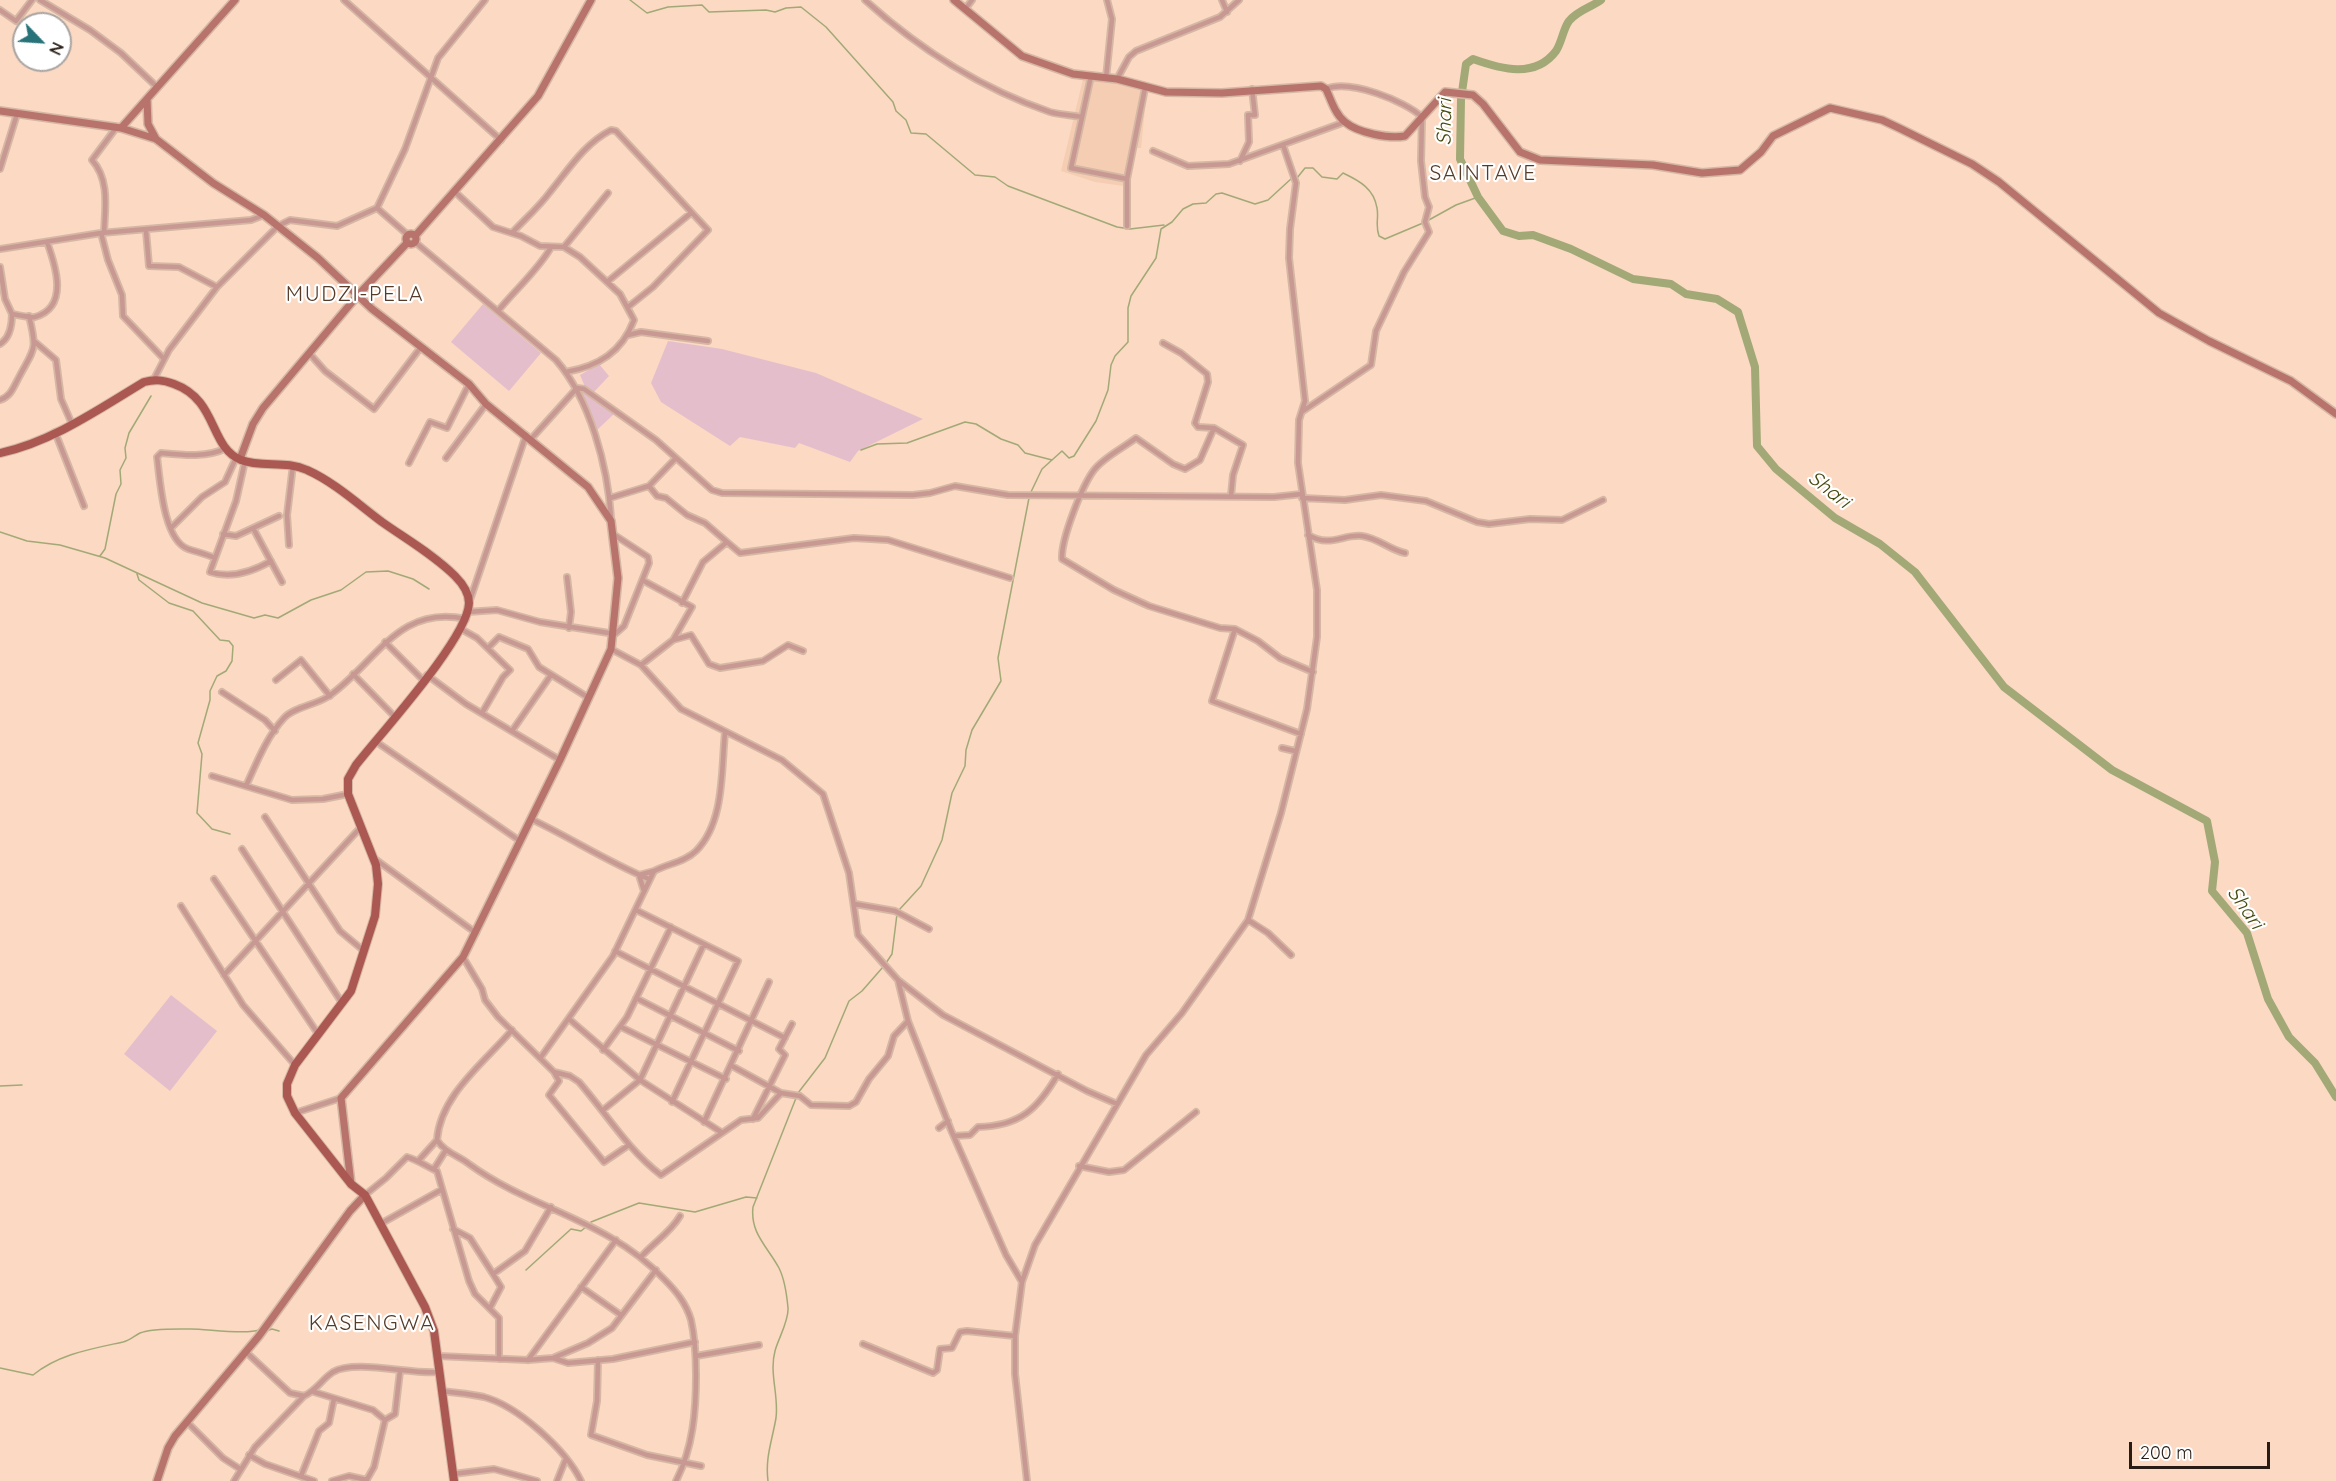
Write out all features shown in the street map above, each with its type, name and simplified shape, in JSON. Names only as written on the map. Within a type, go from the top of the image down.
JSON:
[{"type":"main road","points":[[0,453],[72,424],[144,382],[154,379],[182,387],[198,398],[226,447],[240,460],[293,465],[324,479],[437,561],[456,577],[467,592],[469,602],[467,615],[461,629],[348,779],[348,794],[373,857],[378,884],[375,916],[351,991],[296,1065],[287,1084],[287,1096],[295,1113],[351,1184],[365,1195],[425,1307],[434,1331],[453,1478]]},
{"type":"street","points":[[0,10],[16,21],[32,0]]},
{"type":"street","points":[[40,0],[98,36],[157,87]]},
{"type":"street","points":[[164,358],[123,316],[122,295],[108,260],[103,233],[105,185],[100,168],[92,160],[236,0]]},
{"type":"street","points":[[344,0],[501,140]]},
{"type":"street","points":[[154,379],[164,358],[217,287],[278,226],[290,220],[337,226],[378,208],[400,160],[431,78],[447,45],[485,0]]},
{"type":"street","points":[[271,561],[254,571],[222,576],[210,572],[236,501],[240,460],[253,424],[263,408],[358,295],[501,140],[538,96],[591,0]]},
{"type":"street","points":[[865,0],[896,27],[982,82],[1052,112],[1082,117]]},
{"type":"street","points":[[954,0],[1022,56],[1073,74],[1117,79],[1166,92],[1213,93],[1313,86],[1326,89],[1341,86],[1360,88],[1411,108],[1422,117]]},
{"type":"street","points":[[966,8],[972,0]]},
{"type":"street","points":[[1106,78],[1112,19],[1107,0]]},
{"type":"street","points":[[1222,0],[1227,12]]},
{"type":"street","points":[[1117,79],[1129,57],[1137,51],[1227,12],[1239,0]]},
{"type":"street","points":[[1091,76],[1071,168],[1127,179]]},
{"type":"street","points":[[1127,226],[1127,179],[1145,88]]},
{"type":"street","points":[[1240,161],[1249,142],[1248,115],[1255,115],[1252,89]]},
{"type":"street","points":[[1326,89],[1338,114],[1345,122],[1363,131],[1400,137],[1412,131],[1439,95],[1449,91],[1473,95],[1483,104],[1520,152],[1540,160],[1653,165],[1702,173],[1740,170],[1761,153],[1773,135],[1830,108],[1882,120],[1972,164],[1999,182],[2159,313],[2209,341],[2291,381],[2336,414]]},
{"type":"street","points":[[147,99],[148,124],[156,139]]},
{"type":"street","points":[[0,111],[119,128],[156,139],[213,183],[264,215],[318,258],[358,295],[421,347],[469,384],[486,404],[588,487],[611,521]]},
{"type":"street","points":[[0,169],[17,114]]},
{"type":"street","points":[[1303,411],[1371,365],[1376,331],[1404,272],[1426,240],[1429,229],[1425,222],[1429,207],[1425,197],[1421,161],[1422,117]]},
{"type":"street","points":[[1153,151],[1188,166],[1201,167],[1240,161],[1345,122]]},
{"type":"street","points":[[512,233],[549,194],[577,157],[599,136],[611,130],[616,131],[708,230],[653,287],[628,307]]},
{"type":"street","points":[[1019,1481],[1027,1480],[1015,1374],[1015,1336],[1022,1282],[1035,1245],[1079,1166],[1146,1055],[1182,1013],[1248,920],[1281,813],[1301,734],[1313,672],[1317,608],[1302,496],[1298,432],[1303,411],[1304,376],[1299,361],[1290,258],[1290,229],[1296,183],[1282,145]]},
{"type":"street","points":[[454,190],[493,227],[550,249],[564,248],[579,257],[620,294],[641,332]]},
{"type":"street","points":[[564,248],[608,192]]},
{"type":"street","points":[[295,1113],[341,1098],[463,957],[560,760],[611,649],[615,634],[618,578],[610,498],[602,459],[577,388],[566,372],[378,208]]},
{"type":"street","points":[[607,282],[691,213]]},
{"type":"street","points":[[0,249],[103,233],[251,220],[264,215]]},
{"type":"street","points":[[146,231],[149,266],[179,267],[217,287]]},
{"type":"street","points":[[12,314],[34,317],[47,310],[54,300],[58,283],[57,269],[47,242]]},
{"type":"street","points":[[498,311],[531,271],[542,263],[550,249]]},
{"type":"street","points":[[0,267],[4,292],[12,314],[12,325],[5,342],[0,344]]},
{"type":"street","points":[[0,400],[12,392],[29,365],[35,342],[28,316]]},
{"type":"street","points":[[566,372],[584,369],[605,359],[628,335],[634,320]]},
{"type":"street","points":[[628,335],[641,332],[708,341]]},
{"type":"street","points":[[35,342],[56,360],[61,399],[72,424]]},
{"type":"street","points":[[1163,343],[1181,353],[1207,374],[1208,382],[1195,423],[1198,427],[1214,429],[1243,445],[1233,475],[1231,496]]},
{"type":"street","points":[[309,353],[325,371],[374,409],[421,347]]},
{"type":"street","points":[[409,463],[430,422],[447,428],[469,384]]},
{"type":"street","points":[[469,602],[529,437],[577,388]]},
{"type":"street","points":[[577,388],[584,389],[656,440],[712,490],[722,493],[913,495],[930,494],[955,486],[1008,495],[1302,496],[1345,500],[1381,495],[1426,501],[1477,522],[1489,524],[1530,519],[1562,520],[1603,500]]},
{"type":"street","points":[[446,458],[486,404]]},
{"type":"street","points":[[1214,429],[1200,459],[1185,469],[1173,464],[1136,438],[1094,470],[1069,527],[1062,550],[1062,559],[1114,590],[1149,606],[1220,628],[1235,628],[1258,641],[1280,658],[1313,672]]},
{"type":"street","points":[[55,432],[84,506]]},
{"type":"street","points":[[215,558],[196,549],[188,549],[179,542],[171,528],[163,506],[159,454],[218,452],[226,447]]},
{"type":"street","points":[[610,498],[649,486],[676,458]]},
{"type":"street","points":[[171,528],[202,497],[225,482],[240,460]]},
{"type":"street","points":[[289,544],[287,515],[293,465]]},
{"type":"street","points":[[649,486],[657,496],[666,498],[687,515],[705,523],[740,553],[854,538],[888,540],[1010,578]]},
{"type":"street","points":[[223,534],[236,537],[279,516]]},
{"type":"street","points":[[253,528],[282,582]]},
{"type":"street","points":[[246,786],[258,760],[285,716],[330,696],[385,642],[411,625],[428,618],[497,610],[569,628],[615,634],[624,626],[649,567],[648,557],[613,534]]},
{"type":"street","points":[[1308,535],[1332,543],[1358,536],[1372,538],[1392,550],[1405,553]]},
{"type":"street","points":[[682,603],[703,562],[727,542]]},
{"type":"street","points":[[567,577],[571,612],[569,628]]},
{"type":"street","points":[[644,581],[692,607],[673,640]]},
{"type":"street","points":[[1235,628],[1212,700],[1301,734]]},
{"type":"street","points":[[461,629],[477,638],[510,670],[503,677],[482,713]]},
{"type":"street","points":[[641,665],[673,640],[691,634],[709,664],[720,668],[763,661],[788,645],[803,651]]},
{"type":"street","points":[[488,648],[499,637],[528,649],[539,667],[589,698]]},
{"type":"street","points":[[385,642],[425,678],[560,760]]},
{"type":"street","points":[[611,649],[641,665],[681,709],[782,760],[823,794],[844,854],[855,904],[858,935],[883,967],[943,1015],[1087,1091],[1117,1104]]},
{"type":"street","points":[[276,680],[301,660],[330,696]]},
{"type":"street","points":[[353,674],[394,716]]},
{"type":"street","points":[[512,731],[551,675]]},
{"type":"street","points":[[222,692],[265,720],[275,731]]},
{"type":"street","points":[[639,875],[689,856],[706,836],[717,805],[725,733]]},
{"type":"street","points":[[375,741],[520,841]]},
{"type":"street","points":[[1282,748],[1295,752]]},
{"type":"street","points":[[212,776],[292,800],[323,799],[348,794]]},
{"type":"street","points":[[265,817],[340,931],[365,952]]},
{"type":"street","points":[[531,819],[572,838],[608,862],[650,879]]},
{"type":"street","points":[[224,975],[362,827]]},
{"type":"street","points":[[242,849],[343,1004]]},
{"type":"street","points":[[373,857],[476,933]]},
{"type":"street","points":[[541,1057],[615,951],[654,871]]},
{"type":"street","points":[[639,875],[644,891]]},
{"type":"street","points":[[214,879],[319,1035]]},
{"type":"street","points":[[855,904],[897,912],[929,929]]},
{"type":"street","points":[[181,906],[243,1005],[296,1065]]},
{"type":"street","points":[[636,910],[738,961],[672,1102]]},
{"type":"street","points":[[1248,920],[1268,933],[1291,955]]},
{"type":"street","points":[[603,1050],[621,1028],[671,927]]},
{"type":"street","points":[[603,1110],[640,1080],[704,944]]},
{"type":"street","points":[[615,951],[785,1038]]},
{"type":"street","points":[[463,957],[482,989],[485,1000],[554,1072],[559,1081],[549,1095],[604,1162],[629,1145]]},
{"type":"street","points":[[898,980],[908,1021],[954,1136],[1006,1255],[1022,1282]]},
{"type":"street","points":[[704,1122],[739,1051],[769,982]]},
{"type":"street","points":[[636,999],[739,1051]]},
{"type":"street","points":[[569,1019],[640,1080],[721,1132]]},
{"type":"street","points":[[732,1066],[771,1089],[798,1095],[811,1106],[834,1108],[849,1106],[856,1102],[869,1079],[888,1056],[894,1036],[908,1021]]},
{"type":"street","points":[[753,1119],[771,1089],[785,1054],[779,1049],[792,1024]]},
{"type":"street","points":[[621,1028],[726,1079]]},
{"type":"street","points":[[418,1160],[437,1140],[443,1116],[452,1099],[512,1030]]},
{"type":"street","points":[[554,1072],[570,1076],[579,1082],[629,1145],[661,1175],[741,1120],[758,1118],[781,1093]]},
{"type":"street","points":[[954,1136],[970,1135],[978,1126],[1002,1126],[1037,1107],[1058,1074]]},
{"type":"street","points":[[341,1098],[351,1184]]},
{"type":"street","points":[[1079,1166],[1109,1172],[1124,1170],[1137,1162],[1156,1143],[1170,1135],[1196,1112]]},
{"type":"street","points":[[939,1128],[948,1121]]},
{"type":"street","points":[[437,1140],[446,1150],[501,1183],[616,1240],[641,1257],[681,1296],[690,1319],[696,1356],[691,1443],[676,1481]]},
{"type":"street","points":[[434,1169],[446,1150]]},
{"type":"street","points":[[157,1481],[168,1448],[187,1422],[246,1352],[350,1211],[365,1195],[387,1178],[399,1162],[407,1157],[418,1160],[427,1168],[434,1169],[438,1174],[468,1281],[475,1294],[499,1318],[499,1359]]},
{"type":"street","points":[[382,1223],[441,1190]]},
{"type":"street","points":[[493,1274],[525,1251],[551,1206]]},
{"type":"street","points":[[641,1257],[656,1240],[675,1225],[680,1216]]},
{"type":"street","points":[[453,1229],[470,1238],[501,1287],[490,1308]]},
{"type":"street","points":[[528,1360],[616,1240]]},
{"type":"street","points":[[438,1356],[528,1360],[553,1358],[588,1343],[612,1328],[656,1270]]},
{"type":"street","points":[[581,1287],[621,1316]]},
{"type":"street","points":[[863,1344],[933,1373],[937,1370],[942,1347],[952,1348],[962,1331],[1015,1336]]},
{"type":"street","points":[[553,1358],[568,1363],[598,1360],[695,1342]]},
{"type":"street","points":[[696,1356],[759,1345]]},
{"type":"street","points":[[246,1352],[290,1393],[304,1396]]},
{"type":"street","points":[[598,1360],[597,1401],[591,1435],[684,1464],[701,1466]]},
{"type":"street","points":[[234,1481],[249,1455],[304,1396],[314,1392],[333,1372],[351,1367],[421,1374],[439,1372]]},
{"type":"street","points":[[332,1481],[349,1476],[367,1480],[378,1452],[385,1420],[395,1414],[400,1371]]},
{"type":"street","points":[[442,1391],[484,1397],[517,1412],[542,1432],[581,1481]]},
{"type":"street","points":[[314,1392],[373,1410],[385,1420]]},
{"type":"street","points":[[301,1476],[319,1431],[329,1423],[334,1399]]},
{"type":"street","points":[[187,1422],[223,1458],[240,1469]]},
{"type":"street","points":[[249,1455],[314,1481]]},
{"type":"street","points":[[557,1481],[566,1461]]},
{"type":"street","points":[[453,1478],[494,1469],[534,1481]]},
{"type":"shaded area","points":[[1083,79],[1121,81],[1147,89],[1141,148],[1136,148],[1124,186],[1095,182],[1061,171]]},
{"type":"shaded area","points":[[483,304],[541,353],[509,391],[451,342]]},
{"type":"shaded area","points":[[668,341],[722,349],[816,373],[923,419],[858,451],[850,462],[799,443],[795,448],[740,437],[730,446],[661,402],[651,383]]},
{"type":"shaded area","points":[[599,364],[609,376],[593,393],[586,389],[580,375]]},
{"type":"shaded area","points":[[583,391],[614,414],[597,430],[581,394]]},
{"type":"shaded area","points":[[171,995],[217,1031],[170,1091],[124,1054]]},
{"type":"waterway","points":[[630,0],[647,13],[668,7],[702,5],[709,12],[766,10],[775,12],[786,8],[801,7],[826,27],[893,102],[896,111],[906,120],[911,133],[926,134],[975,175],[995,177],[1008,186],[1117,227],[1130,229],[1164,225]]},
{"type":"waterway","name":"Shari","points":[[1601,0],[1573,17],[1567,24],[1556,51],[1548,60],[1538,65],[1528,68],[1506,68],[1473,59],[1466,64],[1461,99],[1460,159],[1478,197],[1503,231],[1519,236],[1533,235],[1571,249],[1633,279],[1671,284],[1686,294],[1717,299],[1738,312],[1755,367],[1757,446],[1776,469],[1835,518],[1880,544],[1915,572],[2004,687],[2112,770],[2207,821],[2215,862],[2212,891],[2247,933],[2268,999],[2289,1037],[2315,1063],[2336,1097]]},
{"type":"waterway","points":[[1297,178],[1305,168],[1313,168],[1322,177],[1337,179],[1343,173],[1360,183],[1373,196],[1379,236],[1385,239],[1423,223]]},
{"type":"waterway","points":[[1030,494],[1042,469],[1062,451],[1069,458],[1074,456],[1096,421],[1108,390],[1111,365],[1115,356],[1128,342],[1128,308],[1131,296],[1156,258],[1161,229],[1172,222],[1183,209],[1193,204],[1206,203],[1216,194],[1222,193],[1255,204],[1268,200],[1292,178]]},
{"type":"waterway","points":[[1427,221],[1456,205],[1478,197]]},
{"type":"waterway","points":[[100,556],[105,549],[116,494],[121,484],[120,470],[126,458],[125,448],[129,433],[151,396]]},
{"type":"waterway","points":[[861,450],[877,444],[907,443],[965,422],[976,424],[1001,439],[1018,445],[1025,453],[1052,460]]},
{"type":"waterway","points":[[899,910],[921,886],[942,840],[952,793],[965,766],[966,750],[972,730],[1001,681],[998,658],[1029,498]]},
{"type":"waterway","points":[[0,532],[27,541],[60,545],[105,558],[202,603],[254,618],[265,615],[278,618],[311,600],[341,590],[366,572],[388,571],[413,579],[429,589]]},
{"type":"waterway","points":[[137,574],[139,580],[169,603],[193,611],[220,640],[229,641],[233,646],[232,661],[226,671],[217,676],[210,691],[210,700],[198,743],[202,754],[197,813],[212,829],[230,834]]},
{"type":"waterway","points":[[886,963],[892,954],[897,914]]},
{"type":"waterway","points":[[768,1481],[768,1457],[777,1410],[773,1359],[787,1319],[788,1308],[781,1272],[760,1239],[754,1224],[753,1207],[798,1093],[825,1058],[849,1001],[862,991],[883,967]]},
{"type":"waterway","points":[[0,1086],[22,1085]]},
{"type":"waterway","points":[[591,1222],[639,1203],[695,1212],[746,1197],[757,1198]]},
{"type":"waterway","points":[[526,1270],[571,1229],[581,1231],[586,1227]]},
{"type":"waterway","points":[[0,1368],[33,1375],[64,1357],[123,1342],[151,1330],[191,1329],[245,1332],[259,1330]]},
{"type":"waterway","points":[[266,1331],[272,1329],[279,1331]]},
{"type":"district","name":"SAINTAVE","points":[[1483,174]]},
{"type":"district","name":"MUDZI-PELA","points":[[355,295]]},
{"type":"district","name":"KASENGWA","points":[[372,1324]]}]
